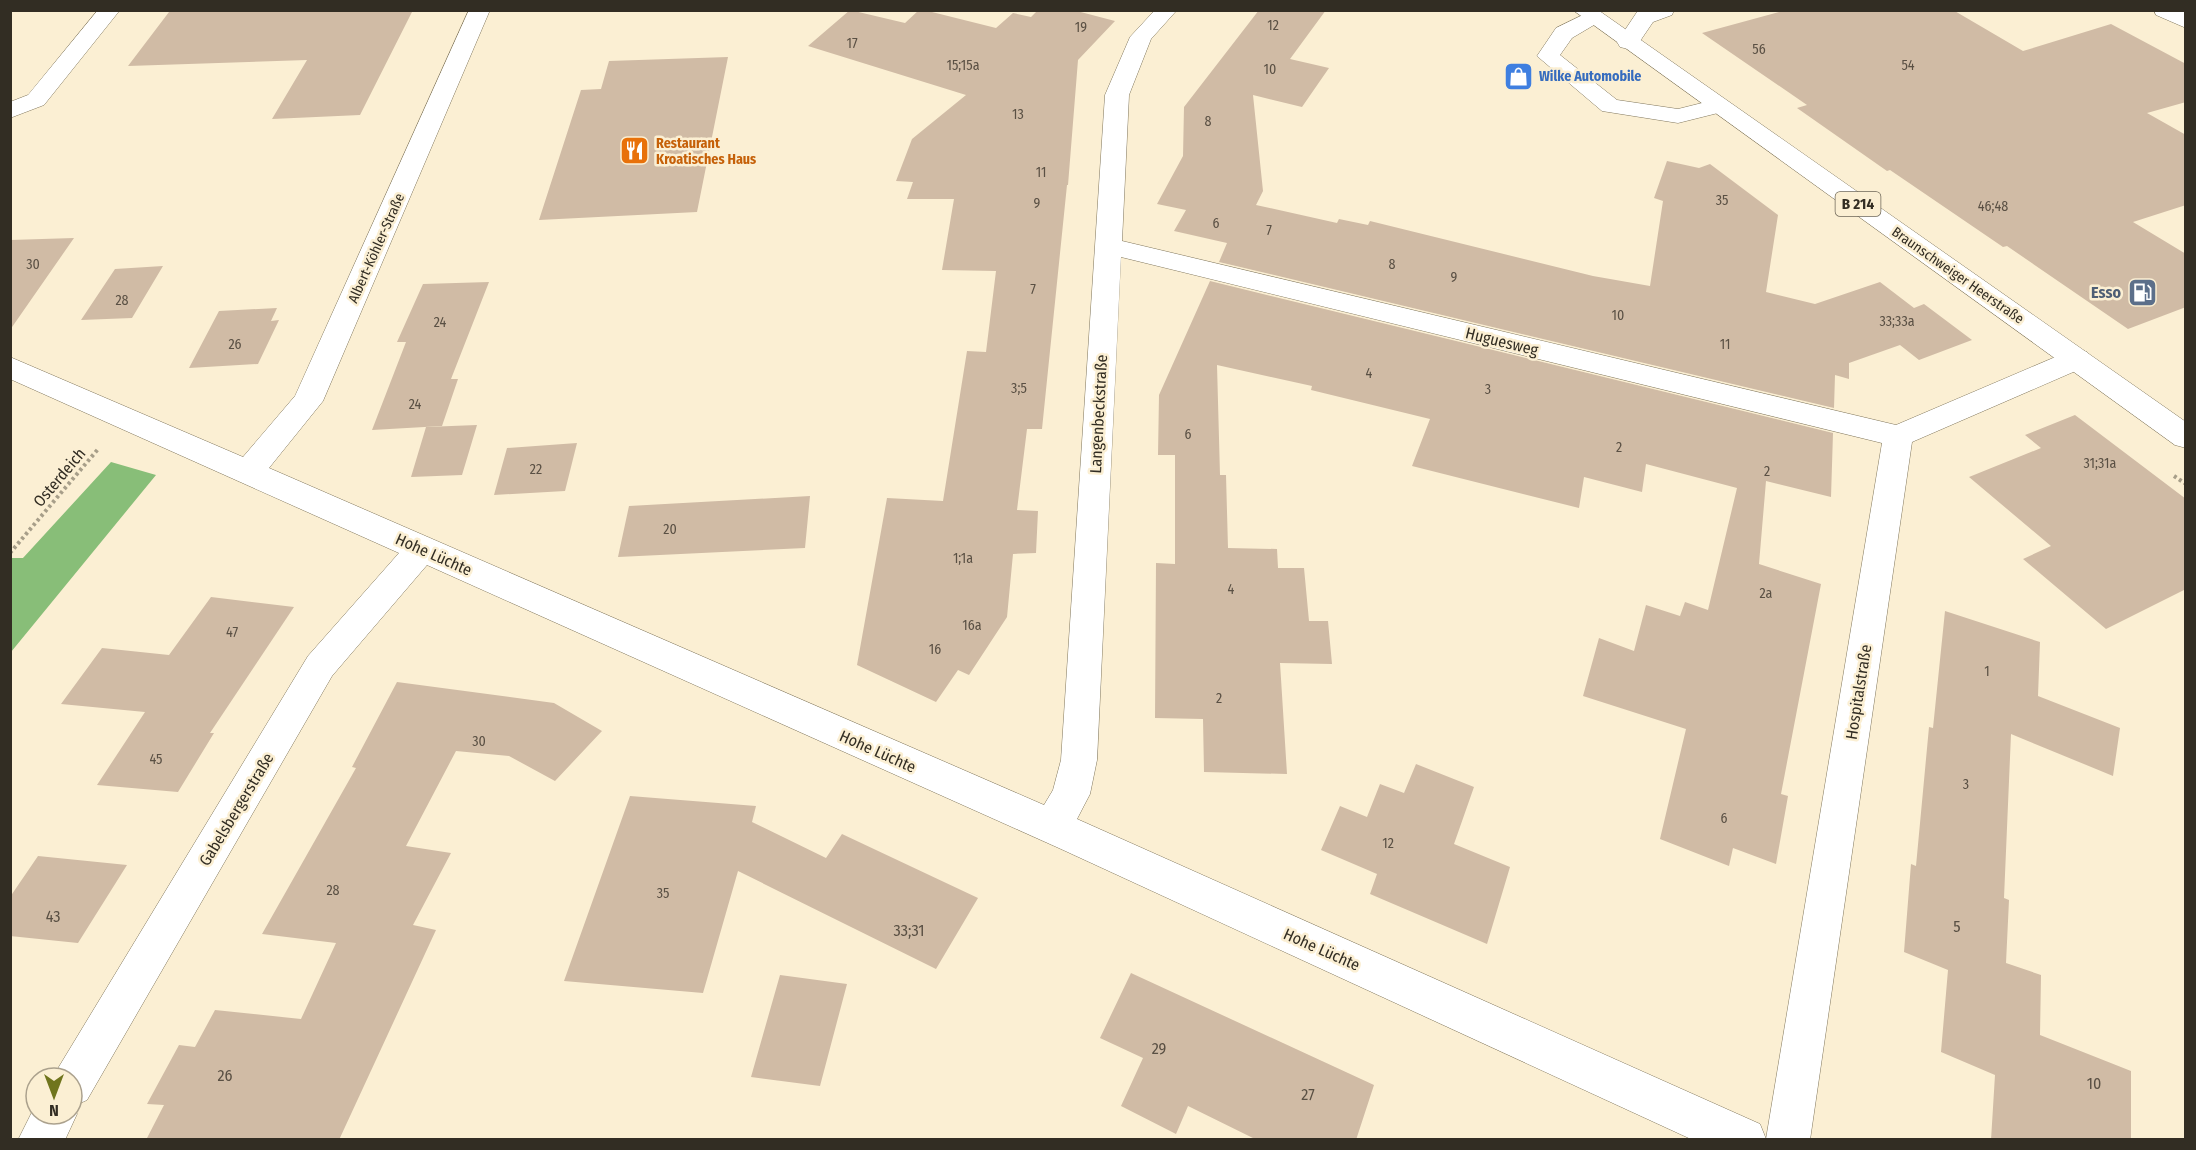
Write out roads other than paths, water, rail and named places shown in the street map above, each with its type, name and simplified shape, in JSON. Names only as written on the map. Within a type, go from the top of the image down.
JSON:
[{"type":"street","points":[[10,111],[36,100],[110,10]]},
{"type":"street","name":"Albert-Köhler-Straße","points":[[248,472],[308,401],[480,10]]},
{"type":"street","name":"Langenbeckstraße","points":[[1052,827],[1071,794],[1079,760],[1117,95],[1141,37],[1167,10]]},
{"type":"street","points":[[1628,42],[1645,17],[1664,10]]},
{"type":"street","points":[[2164,10],[2186,22]]},
{"type":"street","points":[[1587,14],[1564,33],[1548,56],[1610,106],[1678,116],[1718,106]]},
{"type":"street","name":"Braunschweiger Heerstraße","points":[[1587,14],[2186,436]]},
{"type":"street","name":"Huguesweg","points":[[1107,246],[1898,436]]},
{"type":"street","points":[[1898,436],[2077,359]]},
{"type":"street","name":"Hohe Lüchte","points":[[10,367],[1052,827],[1744,1140]]},
{"type":"street","name":"Hospitalstraße","points":[[1788,1140],[1898,436]]},
{"type":"street","name":"Gabelsbergerstraße","points":[[83,1066],[320,666],[422,549]]},
{"type":"street","points":[[39,1140],[48,1126]]},
{"type":"place","name":"Wilke Automobile","points":[[1518,76]]},
{"type":"place","name":"Restaurant Kroatisches Haus","points":[[635,151]]},
{"type":"place","name":"Esso","points":[[2142,292]]}]
